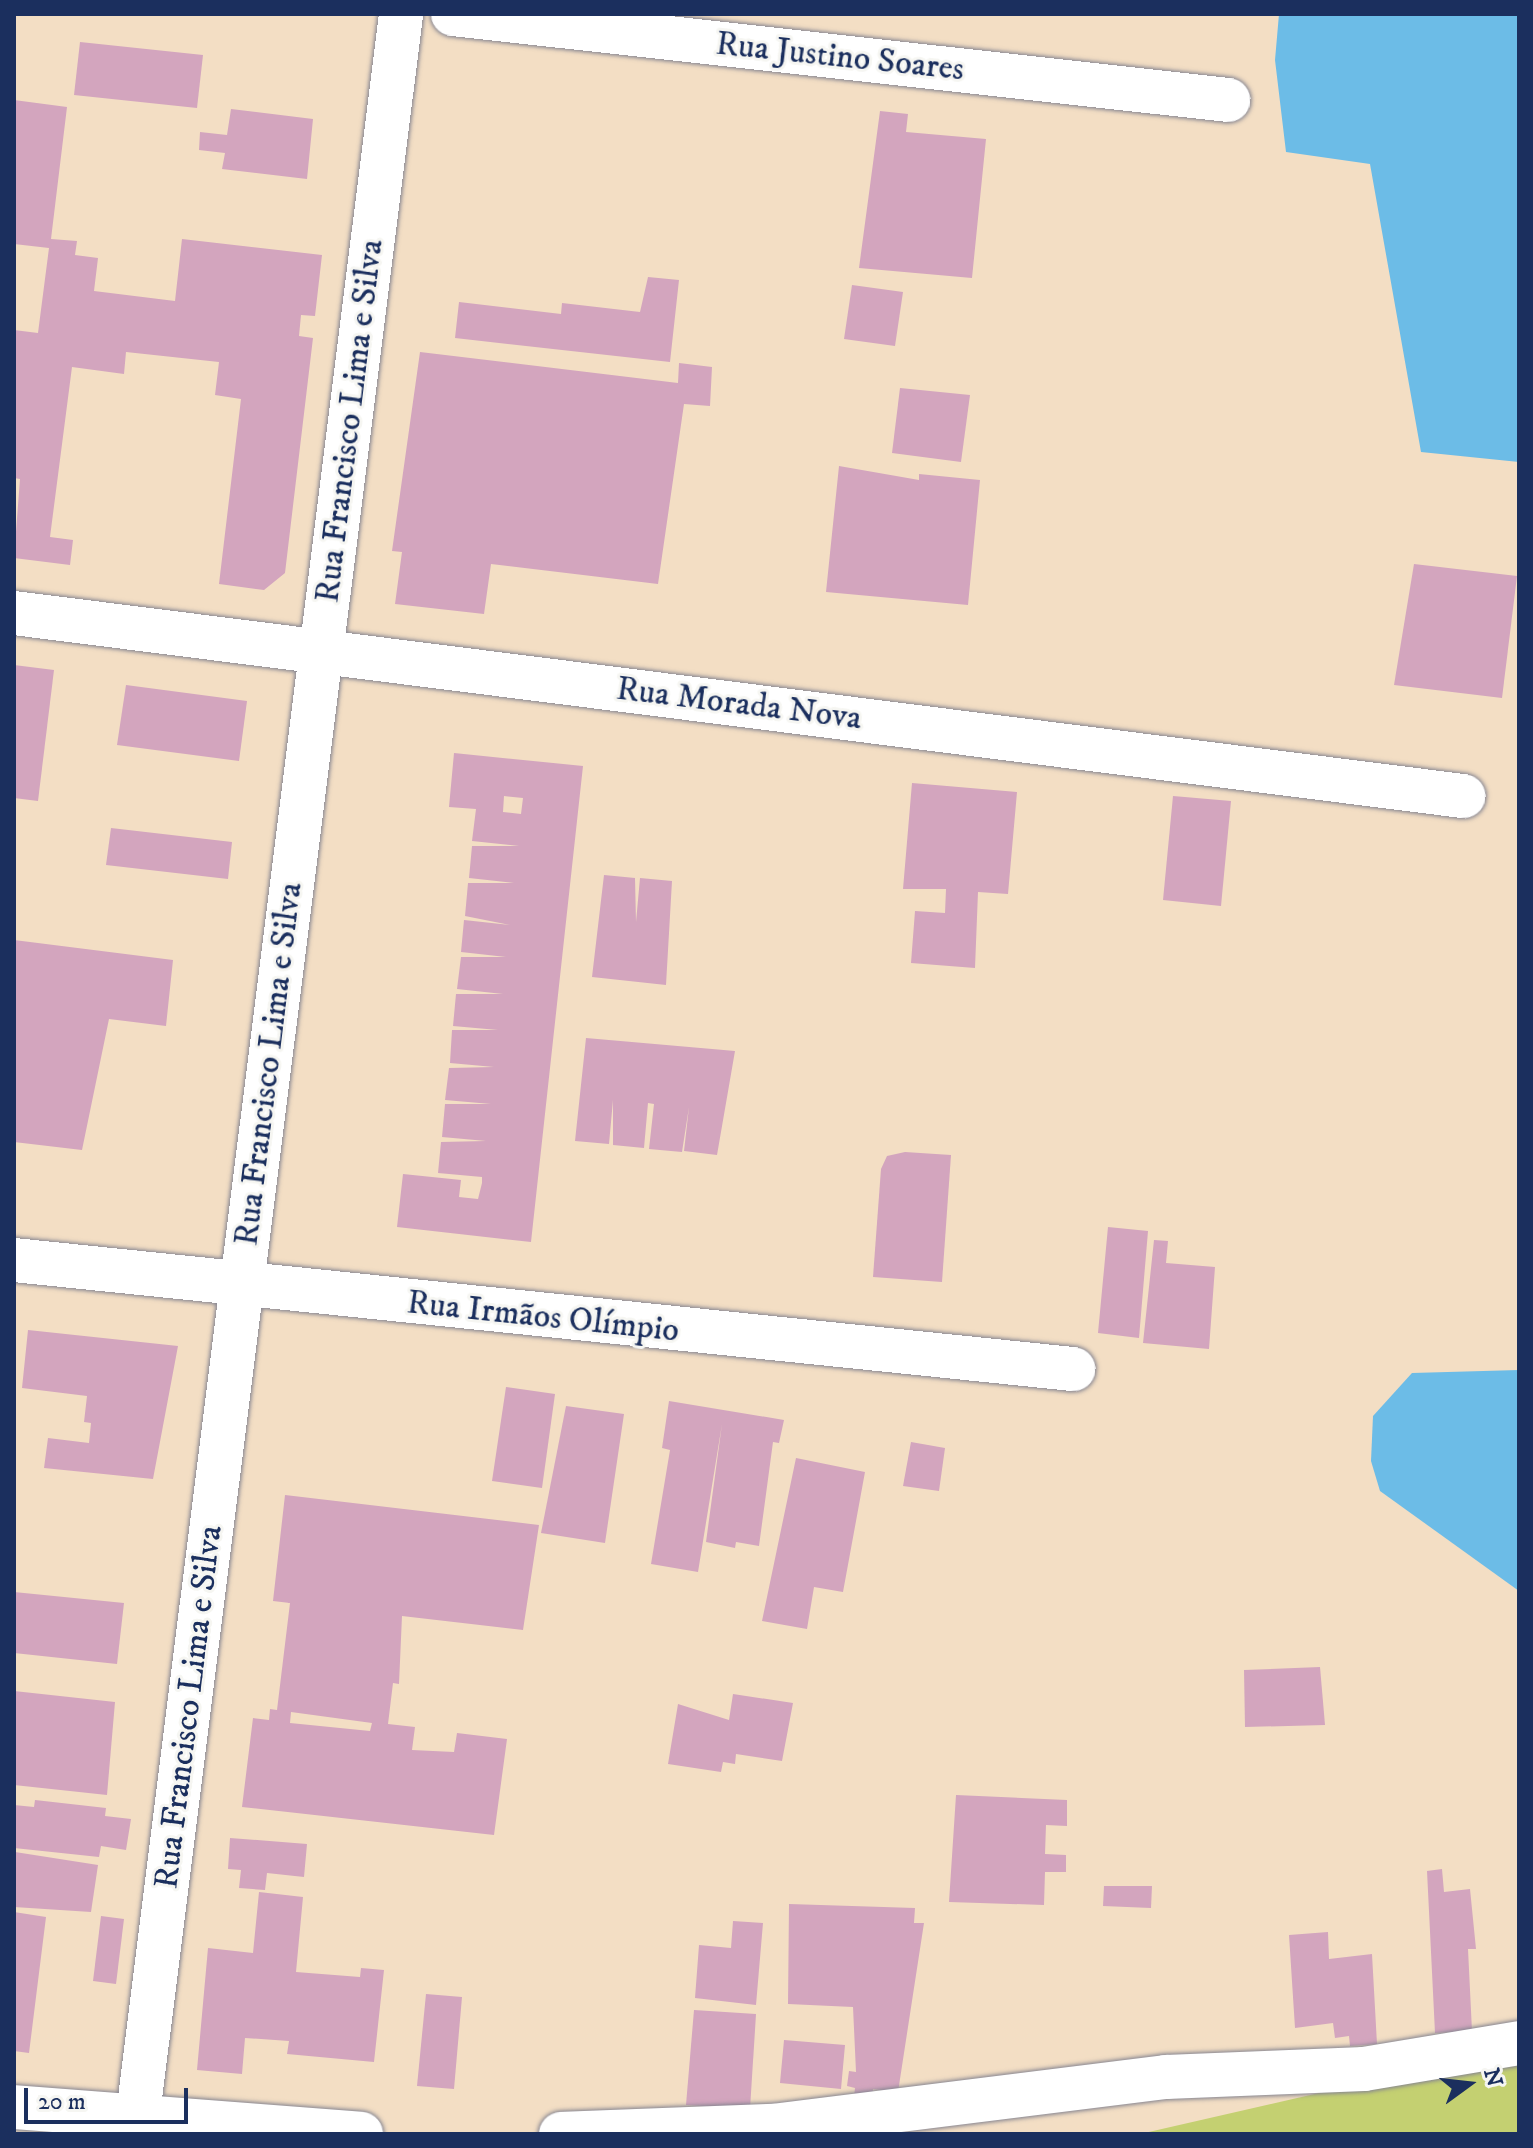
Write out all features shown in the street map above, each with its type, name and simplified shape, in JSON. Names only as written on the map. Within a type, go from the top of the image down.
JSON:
[{"type":"street","name":"Rua Francisco Lima e Silva","points":[[138,2114],[401,14]]},
{"type":"street","name":"Rua Justino Soares","points":[[453,14],[1228,100]]},
{"type":"street","name":"Rua Morada Nova","points":[[14,613],[1463,796]]},
{"type":"street","name":"Rua Irmãos Olímpio","points":[[14,1260],[242,1287],[1073,1369]]},
{"type":"street","points":[[561,2134],[772,2126],[1166,2077],[1364,2069],[1519,2043]]},
{"type":"street","points":[[24,2116],[138,2114],[361,2134]]},
{"type":"green space","points":[[1519,2047],[1519,2134],[1140,2134]]},
{"type":"water","points":[[1279,14],[1519,14],[1519,462],[1421,452],[1370,164],[1286,152],[1275,60]]},
{"type":"water","points":[[1519,1370],[1519,1591],[1380,1491],[1371,1461],[1373,1416],[1412,1373]]},
{"type":"building","points":[[80,42],[203,55],[197,108],[74,95]]},
{"type":"building","points":[[14,100],[67,107],[51,239],[77,241],[75,255],[98,258],[94,291],[175,301],[182,239],[322,255],[315,316],[301,315],[299,336],[313,338],[285,573],[264,590],[219,584],[241,399],[215,395],[219,362],[126,352],[124,374],[72,367],[50,537],[73,540],[70,565],[14,558],[20,479],[14,478],[14,330],[38,333],[49,248],[14,244]]},
{"type":"building","points":[[231,109],[313,119],[307,179],[222,169],[225,153],[199,150],[200,132],[227,135]]},
{"type":"building","points":[[880,111],[908,114],[906,132],[986,139],[972,278],[859,268]]},
{"type":"building","points":[[648,277],[679,280],[670,362],[455,338],[459,302],[561,314],[562,303],[640,312]]},
{"type":"building","points":[[852,285],[903,292],[895,346],[844,339]]},
{"type":"building","points":[[420,352],[678,383],[679,363],[712,367],[710,406],[684,404],[658,584],[491,564],[484,614],[395,604],[402,552],[392,551]]},
{"type":"building","points":[[900,388],[970,395],[961,462],[892,453]]},
{"type":"building","points":[[839,466],[919,480],[919,474],[980,480],[968,605],[826,592]]},
{"type":"building","points":[[1414,564],[1517,576],[1502,698],[1394,685]]},
{"type":"building","points":[[14,665],[54,670],[38,801],[14,798]]},
{"type":"building","points":[[126,685],[247,701],[239,761],[117,745]]},
{"type":"building","points":[[454,753],[583,766],[531,1242],[397,1227],[403,1174],[461,1180],[459,1197],[478,1199],[482,1183],[482,1177],[438,1173],[441,1142],[486,1141],[442,1137],[445,1104],[491,1104],[445,1100],[449,1068],[494,1067],[450,1063],[452,1030],[498,1030],[453,1026],[456,994],[503,994],[457,989],[461,957],[506,957],[461,952],[464,920],[510,925],[465,916],[468,883],[514,883],[469,878],[472,846],[519,846],[472,841],[476,809],[449,807]],"holes":[[[504,796],[523,798],[521,814],[503,812]]]},
{"type":"building","points":[[912,783],[1017,792],[1008,894],[978,892],[975,968],[911,963],[915,911],[945,913],[946,889],[903,889]]},
{"type":"building","points":[[1173,796],[1231,801],[1221,906],[1163,900]]},
{"type":"building","points":[[111,828],[232,842],[228,879],[106,865]]},
{"type":"building","points":[[604,875],[635,878],[636,922],[640,878],[672,881],[666,985],[592,977]]},
{"type":"building","points":[[14,940],[173,960],[166,1026],[109,1019],[82,1150],[14,1142]]},
{"type":"building","points":[[586,1038],[735,1051],[717,1155],[684,1151],[689,1107],[682,1152],[649,1149],[654,1104],[648,1103],[644,1148],[613,1145],[613,1100],[609,1144],[575,1141]]},
{"type":"building","points":[[905,1152],[951,1155],[942,1282],[873,1277],[881,1169],[887,1156]]},
{"type":"building","points":[[1108,1227],[1148,1231],[1139,1338],[1098,1333]]},
{"type":"building","points":[[1154,1240],[1168,1241],[1166,1263],[1215,1267],[1209,1349],[1143,1343]]},
{"type":"building","points":[[28,1330],[178,1346],[153,1479],[44,1468],[48,1438],[89,1443],[91,1423],[84,1422],[87,1396],[22,1388]]},
{"type":"building","points":[[506,1387],[555,1394],[542,1488],[492,1481]]},
{"type":"building","points":[[669,1401],[784,1420],[779,1443],[773,1442],[759,1546],[736,1542],[735,1548],[706,1542],[722,1424],[698,1572],[651,1564],[670,1450],[662,1448]]},
{"type":"building","points":[[566,1406],[624,1414],[605,1543],[541,1533]]},
{"type":"building","points":[[911,1442],[945,1448],[939,1491],[903,1486]]},
{"type":"building","points":[[796,1458],[865,1472],[843,1592],[814,1587],[807,1629],[762,1621]]},
{"type":"building","points":[[285,1495],[539,1525],[523,1630],[402,1616],[399,1684],[393,1683],[388,1724],[415,1727],[412,1750],[454,1752],[457,1733],[507,1739],[494,1835],[242,1807],[253,1718],[269,1720],[270,1709],[277,1710],[290,1603],[273,1601]],"holes":[[[291,1712],[372,1723],[370,1731],[290,1723]]]},
{"type":"building","points":[[14,1592],[124,1603],[117,1664],[14,1653]]},
{"type":"building","points":[[1320,1667],[1325,1725],[1245,1727],[1244,1670]]},
{"type":"building","points":[[14,1691],[115,1702],[107,1795],[14,1785]]},
{"type":"building","points":[[733,1694],[793,1703],[782,1761],[736,1754],[735,1764],[723,1762],[721,1772],[668,1764],[678,1704],[729,1720]]},
{"type":"building","points":[[956,1795],[1067,1800],[1067,1826],[1046,1825],[1045,1854],[1066,1855],[1066,1872],[1045,1872],[1044,1905],[949,1902]]},
{"type":"building","points":[[35,1800],[106,1808],[105,1816],[131,1819],[126,1850],[101,1846],[99,1857],[14,1848],[14,1805],[34,1807]]},
{"type":"building","points":[[230,1838],[307,1844],[304,1877],[267,1873],[265,1890],[239,1888],[241,1870],[228,1869]]},
{"type":"building","points":[[15,1852],[98,1865],[91,1912],[14,1907]]},
{"type":"building","points":[[1442,1869],[1444,1892],[1470,1889],[1476,1949],[1468,1949],[1472,2031],[1435,2033],[1427,1871]]},
{"type":"building","points":[[1104,1886],[1152,1886],[1151,1908],[1103,1906]]},
{"type":"building","points":[[259,1892],[303,1897],[296,1972],[360,1977],[361,1968],[384,1970],[374,2062],[287,2054],[289,2041],[245,2038],[242,2074],[197,2070],[208,1948],[253,1953]]},
{"type":"building","points":[[789,1904],[915,1908],[914,1923],[924,1923],[898,2092],[873,2089],[872,2099],[854,2097],[855,2088],[847,2086],[849,2071],[856,2072],[853,2007],[788,2004]]},
{"type":"building","points":[[14,1912],[46,1917],[29,2053],[14,2051]]},
{"type":"building","points":[[101,1916],[124,1919],[116,1984],[93,1981]]},
{"type":"building","points":[[733,1921],[763,1923],[756,2005],[695,1998],[699,1945],[731,1948]]},
{"type":"building","points":[[1328,1932],[1329,1959],[1372,1954],[1377,2044],[1350,2046],[1349,2036],[1335,2038],[1333,2023],[1295,2028],[1289,1935]]},
{"type":"building","points":[[426,1994],[462,1997],[454,2089],[417,2086]]},
{"type":"building","points":[[694,2010],[756,2014],[750,2109],[686,2105]]},
{"type":"building","points":[[784,2040],[845,2045],[841,2089],[780,2083]]}]
